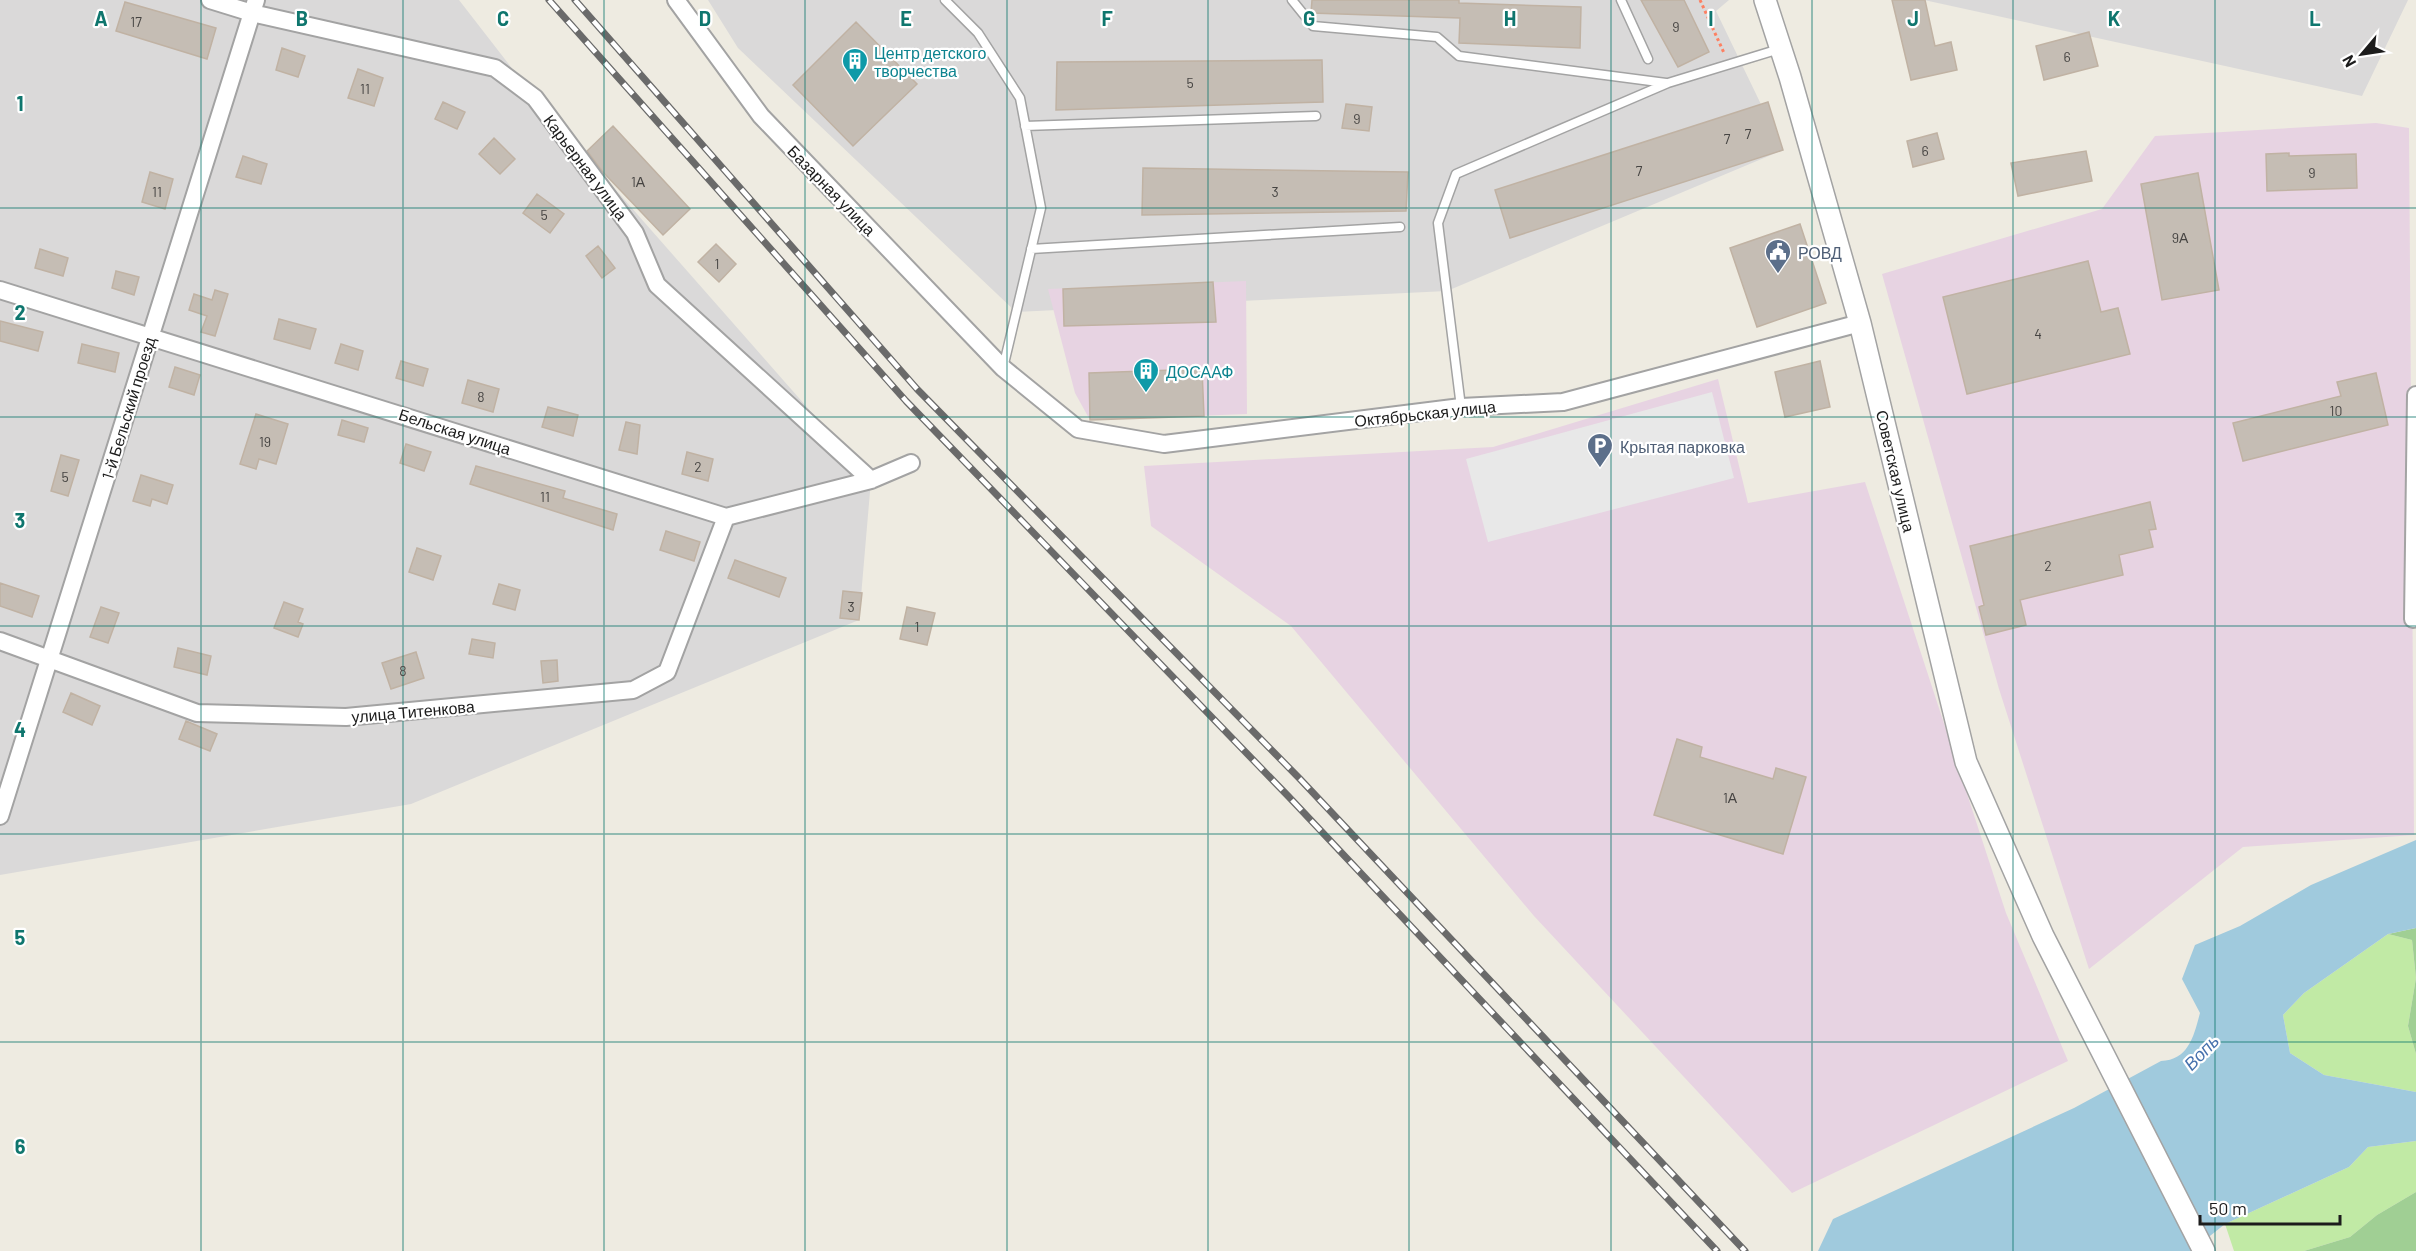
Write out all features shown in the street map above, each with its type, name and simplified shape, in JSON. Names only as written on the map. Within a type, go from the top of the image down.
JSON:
[{"type":"street","name":"Карьерная улица","points":[[210,0],[254,7],[495,68],[535,98],[635,233],[657,285],[871,480]]},
{"type":"street","name":"Базарная улица","points":[[676,0],[761,116],[1003,368]]},
{"type":"street","name":"Советская улица","points":[[1765,0],[1781,48],[1860,323],[1966,762],[2043,936],[2204,1251]]},
{"type":"street","name":"1-й Бельский проезд","points":[[0,816],[254,7]]},
{"type":"street","name":"Бельская улица","points":[[0,290],[151,335],[726,517]]},
{"type":"street","name":"Октябрьская улица","points":[[1003,368],[1078,429],[1164,444],[1461,407],[1563,402],[1860,323]]},
{"type":"street","points":[[2413,619],[2416,395]]},
{"type":"street","points":[[726,517],[871,480],[911,463]]},
{"type":"street","name":"улица Титенкова","points":[[0,641],[50,657],[197,713],[346,717],[633,690],[667,672],[726,517]]},
{"type":"lane","points":[[945,0],[978,33],[1020,98],[1041,208],[1003,368]]},
{"type":"lane","points":[[1292,0],[1313,26],[1437,36],[1459,56],[1668,83]]},
{"type":"lane","points":[[1621,0],[1648,59]]},
{"type":"lane","points":[[1461,407],[1438,223],[1456,174],[1668,83],[1781,48]]},
{"type":"lane","points":[[1026,126],[1316,116]]},
{"type":"lane","points":[[1031,249],[1400,228]]},
{"type":"path","points":[[1700,0],[1729,64]]},
{"type":"shaded area","points":[[0,0],[459,0],[535,98],[871,480],[859,620],[411,804],[0,875]]},
{"type":"shaded area","points":[[708,0],[1729,0],[1716,11],[1783,150],[1447,291],[1016,312],[738,48]]},
{"type":"shaded area","points":[[1924,0],[2408,0],[2362,96]]},
{"type":"shaded area","points":[[2376,123],[2409,128],[2414,835],[2243,847],[2089,969],[1999,689],[1882,274],[2102,209],[2155,136]]},
{"type":"shaded area","points":[[1246,281],[1247,414],[1090,420],[1075,393],[1048,289]]},
{"type":"shaded area","points":[[1718,379],[1748,503],[1865,482],[2006,913],[2068,1061],[1792,1193],[1534,916],[1291,626],[1151,526],[1144,466],[1493,447]]},
{"type":"shaded area","name":"Крытая парковка","points":[[1712,392],[1734,478],[1488,542],[1466,459]]},
{"type":"green space","points":[[2416,928],[2416,978],[2412,940],[2388,934]]},
{"type":"green space","points":[[2388,934],[2412,940],[2416,978],[2408,1026],[2416,1054],[2416,1092],[2324,1075],[2290,1053],[2283,1015],[2304,993]]},
{"type":"green space","points":[[2416,978],[2416,1054],[2408,1026]]},
{"type":"green space","points":[[2416,1141],[2416,1192],[2377,1215],[2350,1237],[2304,1251],[2234,1251],[2225,1224],[2349,1167],[2368,1147]]},
{"type":"green space","points":[[2416,1192],[2416,1251],[2304,1251],[2350,1237],[2377,1215]]},
{"type":"water","name":"Вопь","points":[[2416,840],[2416,928],[2388,934],[2304,993],[2283,1015],[2290,1053],[2324,1075],[2416,1092],[2416,1141],[2368,1147],[2349,1167],[2225,1224],[2191,1251],[1818,1251],[1833,1219],[2074,1108],[2161,1061],[2178,1056],[2189,1045],[2200,1013],[2182,979],[2195,945],[2240,926],[2311,885]]},
{"type":"building","points":[[1312,0],[1459,0],[1459,3],[1581,7],[1580,48],[1459,43],[1460,18],[1311,13]]},
{"type":"building","points":[[1641,0],[1684,0],[1709,52],[1678,67]]},
{"type":"building","points":[[1892,0],[1925,0],[1935,46],[1951,42],[1957,70],[1911,80]]},
{"type":"building","points":[[125,2],[216,28],[207,59],[116,31]]},
{"type":"building","name":"Центр детского творчества","points":[[856,22],[917,84],[853,146],[793,85]]},
{"type":"building","points":[[2089,32],[2098,66],[2044,80],[2036,46]]},
{"type":"building","points":[[282,48],[305,56],[298,77],[276,70]]},
{"type":"building","points":[[1322,60],[1323,102],[1056,110],[1057,62]]},
{"type":"building","points":[[358,69],[383,78],[374,106],[348,98]]},
{"type":"building","points":[[443,102],[465,112],[457,129],[435,119]]},
{"type":"building","points":[[1768,102],[1783,150],[1510,238],[1495,190]]},
{"type":"building","points":[[1346,104],[1372,107],[1369,131],[1342,128]]},
{"type":"building","points":[[613,126],[690,209],[663,235],[602,171],[587,151]]},
{"type":"building","points":[[1937,133],[1944,159],[1913,167],[1907,141]]},
{"type":"building","points":[[494,138],[515,159],[500,174],[479,154]]},
{"type":"building","points":[[2086,151],[2092,181],[2018,196],[2011,163]]},
{"type":"building","points":[[2289,153],[2289,156],[2356,154],[2357,188],[2267,191],[2266,154]]},
{"type":"building","points":[[243,156],[267,164],[261,184],[236,177]]},
{"type":"building","points":[[1143,168],[1408,172],[1406,211],[1142,215]]},
{"type":"building","points":[[150,172],[173,179],[165,209],[142,202]]},
{"type":"building","points":[[2198,173],[2219,290],[2162,300],[2141,184]]},
{"type":"building","points":[[537,194],[564,214],[550,233],[523,213]]},
{"type":"building","name":"РОВД","points":[[1800,224],[1826,303],[1757,327],[1730,248]]},
{"type":"building","points":[[716,244],[736,264],[719,282],[698,262]]},
{"type":"building","points":[[598,246],[615,268],[602,278],[586,256]]},
{"type":"building","points":[[40,249],[68,258],[63,276],[35,268]]},
{"type":"building","points":[[2088,261],[2101,312],[2118,308],[2130,354],[1967,394],[1943,297]]},
{"type":"building","points":[[116,271],[139,277],[134,295],[112,288]]},
{"type":"building","points":[[1213,282],[1216,322],[1064,326],[1063,289]]},
{"type":"building","points":[[215,290],[228,294],[215,336],[201,332],[207,316],[189,310],[194,294],[212,300]]},
{"type":"building","points":[[279,319],[316,329],[310,349],[274,339]]},
{"type":"building","points":[[0,321],[43,332],[38,351],[0,341]]},
{"type":"building","points":[[82,344],[119,353],[115,372],[78,363]]},
{"type":"building","points":[[341,344],[363,351],[358,370],[335,363]]},
{"type":"building","points":[[401,361],[428,369],[423,386],[396,378]]},
{"type":"building","points":[[1820,361],[1830,407],[1785,417],[1775,372]]},
{"type":"building","points":[[175,367],[200,375],[194,395],[169,387]]},
{"type":"building","name":"ДОСААФ","points":[[1202,369],[1204,416],[1090,420],[1089,373]]},
{"type":"building","points":[[2376,373],[2388,425],[2243,461],[2233,423],[2341,396],[2337,382]]},
{"type":"building","points":[[468,380],[499,389],[493,412],[462,403]]},
{"type":"building","points":[[548,407],[578,415],[573,436],[542,427]]},
{"type":"building","points":[[256,414],[288,424],[276,464],[259,459],[256,469],[240,464]]},
{"type":"building","points":[[342,420],[368,428],[364,442],[338,435]]},
{"type":"building","points":[[626,422],[640,425],[637,454],[619,450]]},
{"type":"building","points":[[406,444],[431,452],[424,471],[400,463]]},
{"type":"building","points":[[687,452],[713,459],[708,481],[682,474]]},
{"type":"building","points":[[61,455],[79,460],[68,496],[51,491]]},
{"type":"building","points":[[476,466],[565,491],[563,498],[617,514],[613,530],[470,484]]},
{"type":"building","points":[[141,475],[173,485],[167,504],[152,499],[150,506],[133,501]]},
{"type":"building","points":[[2150,502],[2156,529],[2149,530],[2153,547],[2119,555],[2123,575],[2020,600],[2026,625],[1986,635],[1979,607],[1984,605],[1970,546]]},
{"type":"building","points":[[666,531],[700,542],[694,561],[660,550]]},
{"type":"building","points":[[417,548],[441,556],[433,580],[409,572]]},
{"type":"building","points":[[735,560],[786,578],[779,597],[728,578]]},
{"type":"building","points":[[0,583],[39,596],[32,617],[0,606]]},
{"type":"building","points":[[499,584],[520,590],[515,610],[493,604]]},
{"type":"building","points":[[843,591],[862,593],[859,620],[840,618]]},
{"type":"building","points":[[284,602],[303,609],[298,622],[303,624],[298,637],[274,628]]},
{"type":"building","points":[[101,607],[119,613],[108,643],[90,637]]},
{"type":"building","points":[[907,607],[935,613],[927,645],[900,639]]},
{"type":"building","points":[[472,639],[495,643],[493,658],[469,654]]},
{"type":"building","points":[[178,648],[211,656],[207,675],[174,667]]},
{"type":"building","points":[[416,652],[424,678],[391,689],[382,663]]},
{"type":"building","points":[[557,660],[558,681],[543,683],[541,661]]},
{"type":"building","points":[[71,693],[100,706],[92,725],[63,712]]},
{"type":"building","points":[[186,721],[217,734],[210,751],[179,739]]},
{"type":"building","points":[[1677,739],[1702,747],[1700,757],[1773,779],[1776,768],[1806,777],[1783,854],[1654,815]]},
{"type":"railway","points":[[549,0],[906,401],[1289,797],[1717,1251]]},
{"type":"railway","points":[[575,0],[917,389],[1300,779],[1745,1251]]},
{"type":"place","name":"Центр детского творчества","points":[[855,84]]},
{"type":"place","name":"РОВД","points":[[1778,275]]},
{"type":"place","name":"ДОСААФ","points":[[1146,394]]},
{"type":"place","name":"Крытая парковка","points":[[1600,469]]}]
